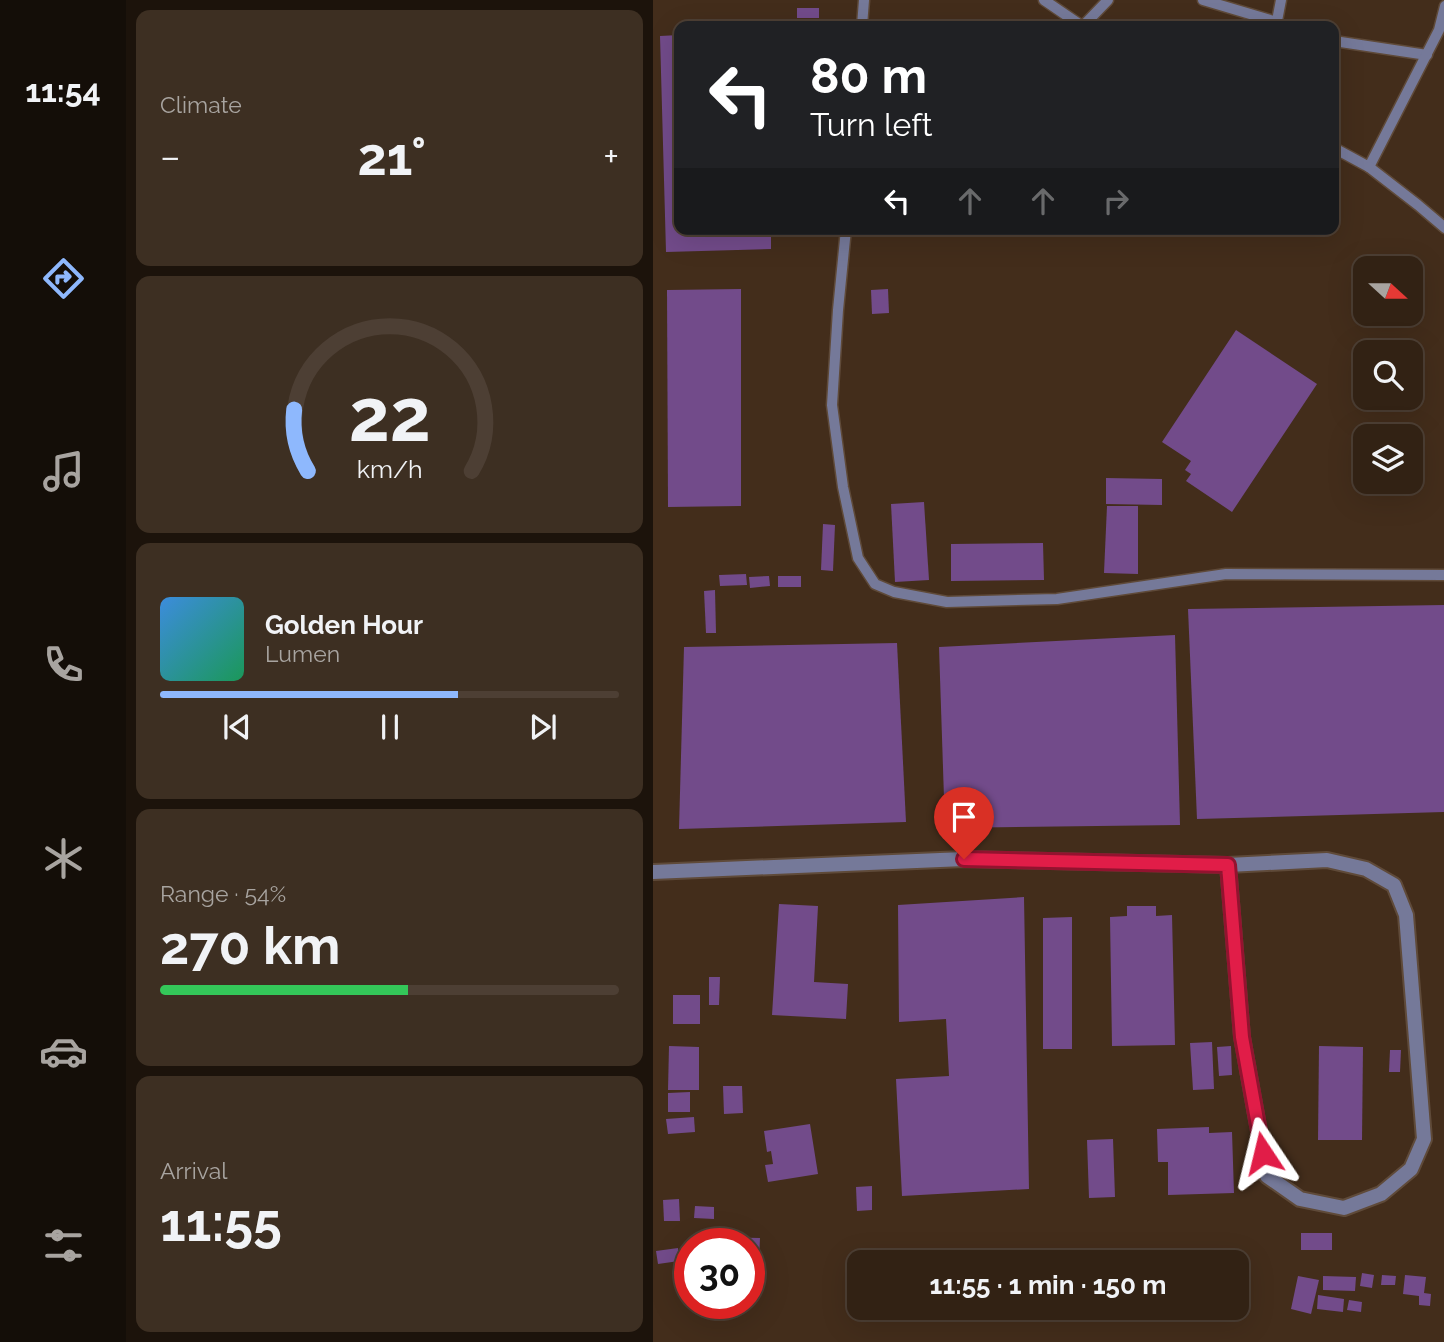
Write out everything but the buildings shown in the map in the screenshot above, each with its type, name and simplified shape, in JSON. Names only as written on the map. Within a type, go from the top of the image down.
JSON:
[{"type":"street","points":[[653,872],[964,859],[1228,865],[1327,860],[1366,869],[1394,885],[1406,915],[1424,1139],[1411,1170],[1381,1194],[1344,1208],[1300,1199],[1267,1176],[1242,1037],[1228,865]]},
{"type":"lane","points":[[862,21],[864,0]]},
{"type":"lane","points":[[1044,0],[1076,21]]},
{"type":"lane","points":[[1088,21],[1108,0]]},
{"type":"lane","points":[[1203,0],[1268,21]]},
{"type":"lane","points":[[1278,21],[1281,0]]},
{"type":"lane","points":[[1369,167],[1439,30],[1444,6]]},
{"type":"lane","points":[[1339,42],[1427,55]]},
{"type":"lane","points":[[1339,151],[1369,167],[1444,228]]},
{"type":"lane","points":[[845,235],[832,405],[843,487],[858,558],[875,584],[895,592],[946,602],[1057,599],[1226,574],[1444,575]]},
{"type":"route","points":[[964,859],[1228,865],[1242,1037],[1263,1153]]}]
